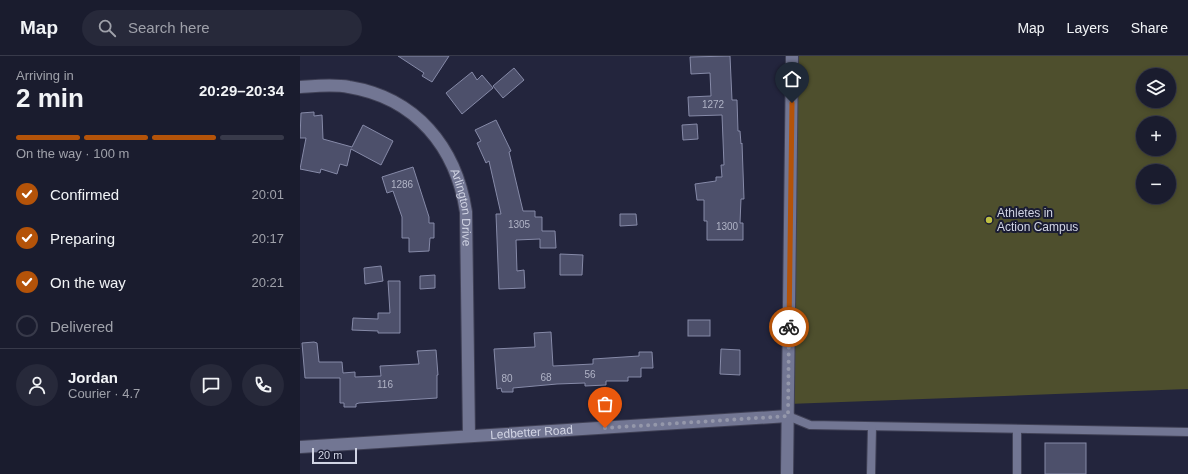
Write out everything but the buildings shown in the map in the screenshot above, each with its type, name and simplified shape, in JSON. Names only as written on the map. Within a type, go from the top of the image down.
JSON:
[{"type":"street","points":[[787,474],[792,56]]},
{"type":"street","name":"Arlington Drive","points":[[300,87],[348,86],[384,97],[403,107],[428,128],[443,147],[455,168],[462,190],[466,212],[468,436]]},
{"type":"street","name":"Ledbetter Road","points":[[300,447],[788,416]]},
{"type":"lane","points":[[788,416],[810,426],[1188,432]]},
{"type":"lane","points":[[871,474],[872,427]]},
{"type":"lane","points":[[1017,430],[1017,474]]},
{"type":"green space","name":"Athletes in Action Campus","points":[[792,56],[1188,56],[1188,389],[788,404]]},
{"type":"way so far","points":[[605,428],[788,416],[789,327]]},
{"type":"place","name":"Athletes in Action Campus","points":[[989,220]]},
{"type":"route","points":[[789,327],[792,103]]}]
